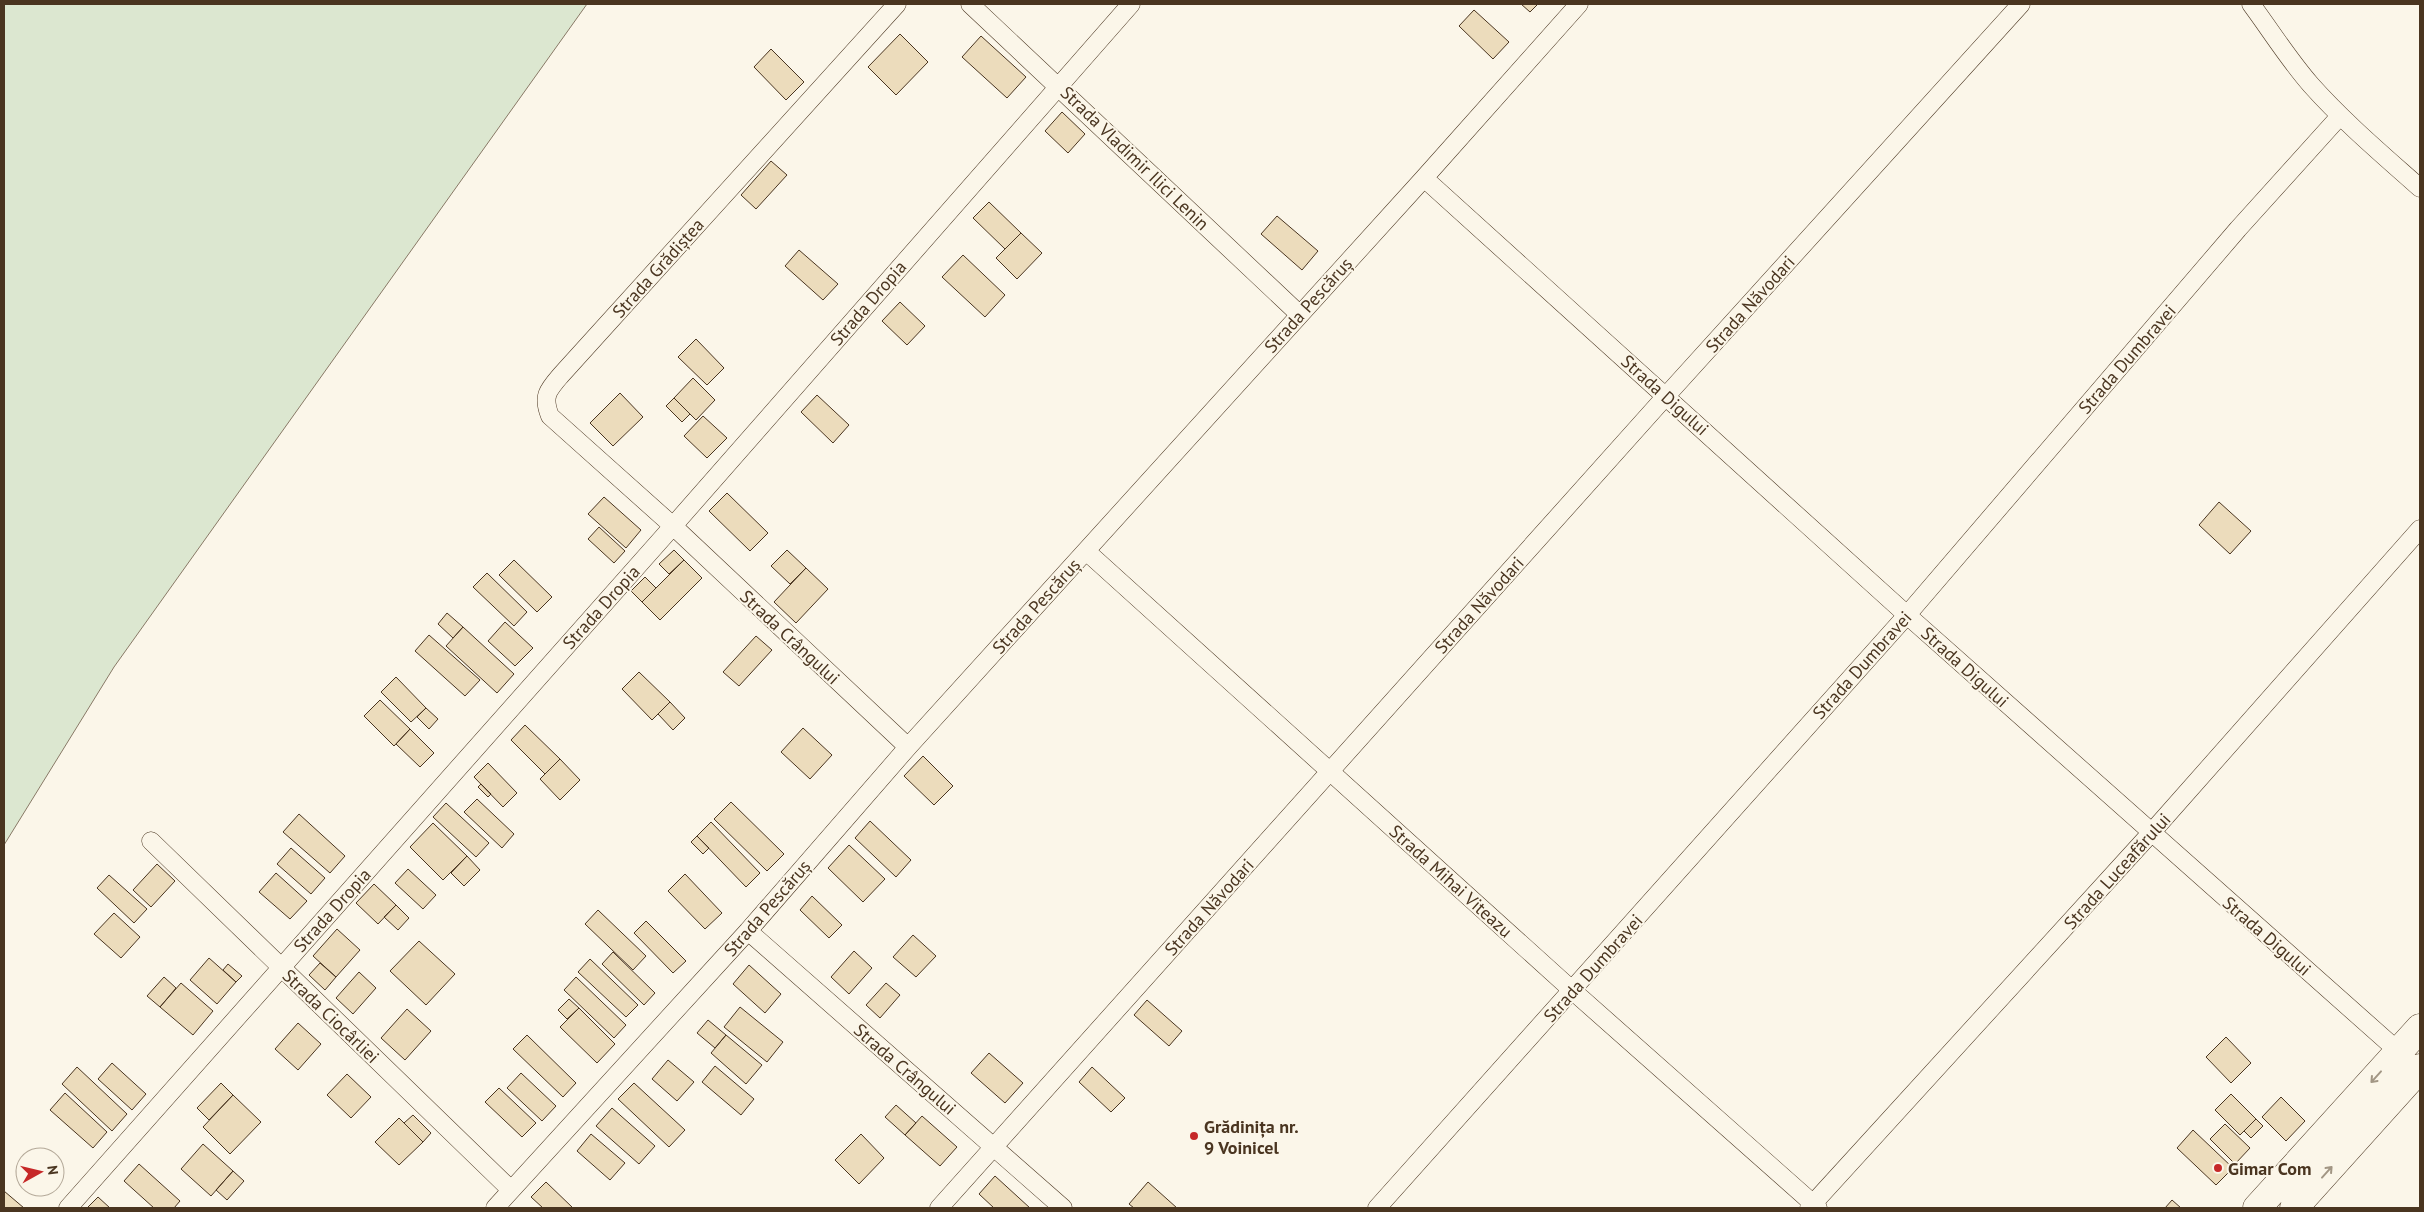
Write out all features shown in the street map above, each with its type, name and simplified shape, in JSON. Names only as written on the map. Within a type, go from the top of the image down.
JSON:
[{"type":"main road","points":[[2257,1208],[2420,1028]]},
{"type":"main road","points":[[2294,1208],[2420,1070]]},
{"type":"street","name":"Strada Grădiștea","points":[[673,526],[550,416],[545,405],[549,389],[897,4]]},
{"type":"street","name":"Strada Vladimir Ilici Lenin","points":[[970,4],[1299,314]]},
{"type":"street","name":"Strada Dropia","points":[[68,1208],[673,526],[1131,4]]},
{"type":"street","name":"Strada Pescăruș","points":[[495,1208],[748,931],[908,747],[1424,178],[1579,4]]},
{"type":"street","name":"Strada Năvodari","points":[[939,1208],[1666,396],[2021,4]]},
{"type":"street","points":[[2252,4],[2284,52],[2340,116],[2420,188]]},
{"type":"street","name":"Strada Dumbravei","points":[[1377,1208],[1907,615],[2238,229],[2340,116]]},
{"type":"street","name":"Strada Digului","points":[[1424,178],[1907,615],[2420,1070]]},
{"type":"street","name":"Strada Crângului","points":[[673,526],[908,747]]},
{"type":"street","name":"Strada Luceafărului","points":[[1813,1207],[2151,833],[2420,529]]},
{"type":"street","name":"Strada Mihai Viteazu","points":[[1086,551],[1813,1207]]},
{"type":"street","name":"Strada Ciocârliei","points":[[151,841],[511,1190]]},
{"type":"street","name":"Strada Crângului","points":[[748,931],[1062,1208]]},
{"type":"green space","points":[[4,4],[587,4],[114,667],[4,845]]},
{"type":"building","points":[[1521,4],[1538,4],[1530,12]]},
{"type":"building","points":[[1474,10],[1509,42],[1493,59],[1459,26]]},
{"type":"building","points":[[900,34],[928,62],[896,95],[868,67]]},
{"type":"building","points":[[981,36],[1026,77],[1007,98],[962,57]]},
{"type":"building","points":[[771,49],[804,82],[786,100],[754,67]]},
{"type":"building","points":[[1062,112],[1085,134],[1068,153],[1045,131]]},
{"type":"building","points":[[771,161],[787,175],[756,209],[741,195]]},
{"type":"building","points":[[989,202],[1021,233],[1005,249],[973,218]]},
{"type":"building","points":[[1277,216],[1318,251],[1302,270],[1261,234]]},
{"type":"building","points":[[1021,233],[1042,253],[1017,279],[996,258]]},
{"type":"building","points":[[799,250],[838,284],[823,300],[785,266]]},
{"type":"building","points":[[963,255],[1005,295],[985,317],[942,277]]},
{"type":"building","points":[[900,302],[925,326],[907,345],[882,321]]},
{"type":"building","points":[[696,339],[724,368],[707,385],[678,357]]},
{"type":"building","points":[[693,378],[715,400],[696,420],[674,398]]},
{"type":"building","points":[[620,393],[643,417],[613,446],[590,423]]},
{"type":"building","points":[[817,395],[849,425],[833,443],[801,412]]},
{"type":"building","points":[[674,398],[690,414],[682,422],[666,406]]},
{"type":"building","points":[[703,416],[727,438],[707,458],[684,436]]},
{"type":"building","points":[[727,493],[768,533],[750,551],[709,511]]},
{"type":"building","points":[[604,497],[641,530],[626,548],[588,514]]},
{"type":"building","points":[[2219,502],[2251,531],[2230,554],[2199,525]]},
{"type":"building","points":[[599,527],[625,551],[614,563],[588,539]]},
{"type":"building","points":[[674,550],[684,560],[669,574],[659,564]]},
{"type":"building","points":[[787,550],[806,568],[790,584],[771,566]]},
{"type":"building","points":[[514,560],[552,597],[537,612],[499,575]]},
{"type":"building","points":[[684,560],[702,578],[660,620],[642,602]]},
{"type":"building","points":[[806,568],[828,589],[796,623],[774,602]]},
{"type":"building","points":[[487,573],[527,612],[514,626],[473,587]]},
{"type":"building","points":[[645,577],[656,588],[642,602],[631,591]]},
{"type":"building","points":[[447,613],[463,627],[453,638],[438,624]]},
{"type":"building","points":[[505,622],[533,648],[515,666],[488,641]]},
{"type":"building","points":[[463,627],[514,674],[497,693],[446,646]]},
{"type":"building","points":[[429,635],[480,680],[465,696],[415,651]]},
{"type":"building","points":[[756,636],[772,650],[739,686],[723,672]]},
{"type":"building","points":[[639,672],[670,702],[652,720],[622,689]]},
{"type":"building","points":[[396,677],[426,708],[411,722],[381,692]]},
{"type":"building","points":[[380,700],[410,729],[394,746],[364,716]]},
{"type":"building","points":[[670,702],[685,718],[673,730],[658,714]]},
{"type":"building","points":[[426,708],[438,719],[429,729],[417,717]]},
{"type":"building","points":[[525,725],[560,759],[545,774],[511,740]]},
{"type":"building","points":[[803,728],[832,755],[810,779],[781,752]]},
{"type":"building","points":[[410,729],[434,753],[420,767],[396,744]]},
{"type":"building","points":[[923,756],[953,786],[934,805],[904,776]]},
{"type":"building","points":[[560,759],[580,780],[560,800],[540,779]]},
{"type":"building","points":[[488,763],[517,793],[503,807],[474,777]]},
{"type":"building","points":[[481,784],[491,794],[488,797],[478,787]]},
{"type":"building","points":[[477,799],[514,834],[502,848],[464,812]]},
{"type":"building","points":[[731,802],[784,854],[767,871],[714,819]]},
{"type":"building","points":[[446,803],[489,843],[476,857],[433,817]]},
{"type":"building","points":[[299,814],[345,856],[330,873],[283,832]]},
{"type":"building","points":[[870,821],[911,860],[896,877],[855,838]]},
{"type":"building","points":[[711,822],[760,873],[746,887],[697,836]]},
{"type":"building","points":[[433,823],[467,856],[443,880],[410,847]]},
{"type":"building","points":[[697,836],[709,848],[703,854],[691,842]]},
{"type":"building","points":[[849,845],[885,879],[863,902],[828,868]]},
{"type":"building","points":[[291,848],[325,878],[311,894],[277,864]]},
{"type":"building","points":[[467,856],[480,870],[464,886],[451,873]]},
{"type":"building","points":[[157,864],[175,881],[151,907],[133,890]]},
{"type":"building","points":[[408,869],[436,895],[423,909],[395,883]]},
{"type":"building","points":[[276,873],[307,901],[290,919],[259,892]]},
{"type":"building","points":[[685,874],[722,913],[705,929],[668,891]]},
{"type":"building","points":[[109,875],[147,909],[134,923],[97,888]]},
{"type":"building","points":[[374,884],[396,905],[378,924],[356,903]]},
{"type":"building","points":[[812,896],[842,925],[829,938],[800,910]]},
{"type":"building","points":[[396,905],[409,918],[398,930],[384,917]]},
{"type":"building","points":[[598,910],[646,956],[633,970],[585,924]]},
{"type":"building","points":[[114,913],[140,937],[121,958],[94,934]]},
{"type":"building","points":[[646,921],[686,961],[673,973],[634,933]]},
{"type":"building","points":[[337,929],[360,950],[336,977],[313,956]]},
{"type":"building","points":[[913,935],[936,956],[916,977],[893,957]]},
{"type":"building","points":[[419,941],[455,974],[426,1005],[390,971]]},
{"type":"building","points":[[854,951],[872,968],[849,994],[831,977]]},
{"type":"building","points":[[613,952],[655,993],[644,1005],[602,964]]},
{"type":"building","points":[[209,958],[236,982],[217,1004],[190,980]]},
{"type":"building","points":[[590,959],[638,1005],[626,1017],[578,972]]},
{"type":"building","points":[[320,963],[336,977],[325,990],[309,975]]},
{"type":"building","points":[[228,964],[242,976],[236,982],[223,970]]},
{"type":"building","points":[[749,965],[781,994],[765,1013],[733,984]]},
{"type":"building","points":[[359,972],[376,988],[353,1014],[336,998]]},
{"type":"building","points":[[164,977],[176,988],[160,1007],[147,996]]},
{"type":"building","points":[[576,977],[626,1025],[614,1038],[564,990]]},
{"type":"building","points":[[181,983],[213,1011],[193,1035],[160,1007]]},
{"type":"building","points":[[886,983],[900,995],[880,1018],[866,1005]]},
{"type":"building","points":[[569,999],[579,1008],[567,1019],[558,1010]]},
{"type":"building","points":[[1147,1000],[1182,1031],[1169,1046],[1134,1015]]},
{"type":"building","points":[[740,1007],[783,1042],[767,1062],[724,1027]]},
{"type":"building","points":[[579,1008],[615,1044],[597,1063],[560,1027]]},
{"type":"building","points":[[407,1009],[431,1031],[405,1060],[381,1038]]},
{"type":"building","points":[[708,1020],[726,1035],[715,1048],[697,1033]]},
{"type":"building","points":[[298,1023],[321,1044],[298,1070],[275,1049]]},
{"type":"building","points":[[527,1035],[576,1083],[563,1097],[513,1049]]},
{"type":"building","points":[[726,1035],[762,1065],[746,1084],[711,1053]]},
{"type":"building","points":[[2226,1037],[2251,1063],[2231,1083],[2206,1057]]},
{"type":"building","points":[[989,1053],[1023,1083],[1005,1103],[971,1073]]},
{"type":"building","points":[[668,1060],[694,1082],[677,1101],[652,1079]]},
{"type":"building","points":[[112,1063],[146,1094],[132,1110],[98,1079]]},
{"type":"building","points":[[715,1066],[754,1099],[741,1115],[702,1082]]},
{"type":"building","points":[[77,1067],[127,1114],[112,1131],[62,1084]]},
{"type":"building","points":[[1092,1067],[1125,1098],[1111,1112],[1079,1082]]},
{"type":"building","points":[[521,1073],[556,1106],[542,1121],[507,1088]]},
{"type":"building","points":[[347,1074],[371,1097],[351,1118],[327,1095]]},
{"type":"building","points":[[221,1083],[233,1095],[209,1120],[197,1108]]},
{"type":"building","points":[[634,1083],[685,1130],[669,1147],[618,1099]]},
{"type":"building","points":[[499,1088],[536,1123],[522,1137],[485,1102]]},
{"type":"building","points":[[65,1093],[107,1132],[93,1148],[50,1110]]},
{"type":"building","points":[[2231,1094],[2256,1119],[2240,1135],[2215,1110]]},
{"type":"building","points":[[233,1095],[261,1122],[230,1154],[203,1127]]},
{"type":"building","points":[[2281,1097],[2305,1121],[2286,1141],[2262,1117]]},
{"type":"building","points":[[896,1105],[916,1123],[905,1135],[885,1117]]},
{"type":"building","points":[[612,1108],[655,1146],[639,1164],[596,1126]]},
{"type":"building","points":[[413,1115],[431,1133],[423,1142],[404,1123]]},
{"type":"building","points":[[922,1116],[957,1147],[940,1166],[905,1135]]},
{"type":"building","points":[[399,1118],[423,1142],[399,1165],[375,1142]]},
{"type":"building","points":[[2256,1119],[2263,1126],[2251,1138],[2244,1131]]},
{"type":"building","points":[[2225,1124],[2250,1148],[2235,1164],[2210,1139]]},
{"type":"building","points":[[2193,1130],[2233,1168],[2216,1185],[2177,1148]]},
{"type":"building","points":[[591,1134],[625,1163],[610,1180],[577,1151]]},
{"type":"building","points":[[861,1134],[884,1158],[859,1184],[835,1160]]},
{"type":"building","points":[[203,1144],[233,1171],[211,1196],[181,1169]]},
{"type":"building","points":[[139,1164],[180,1201],[174,1208],[154,1208],[124,1181]]},
{"type":"building","points":[[233,1171],[244,1181],[227,1200],[216,1190]]},
{"type":"building","points":[[995,1176],[1030,1208],[994,1208],[979,1194]]},
{"type":"building","points":[[546,1182],[573,1208],[543,1208],[531,1197]]},
{"type":"building","points":[[1148,1182],[1177,1208],[1134,1208],[1129,1204]]},
{"type":"building","points":[[4,1191],[24,1208],[4,1208]]},
{"type":"building","points":[[98,1197],[110,1208],[87,1208]]},
{"type":"building","points":[[2172,1200],[2181,1208],[2165,1208]]},
{"type":"place","name":"Grădinița nr. 9 Voinicel","points":[[1194,1136]]},
{"type":"place","name":"Gimar Com","points":[[2218,1168]]}]
